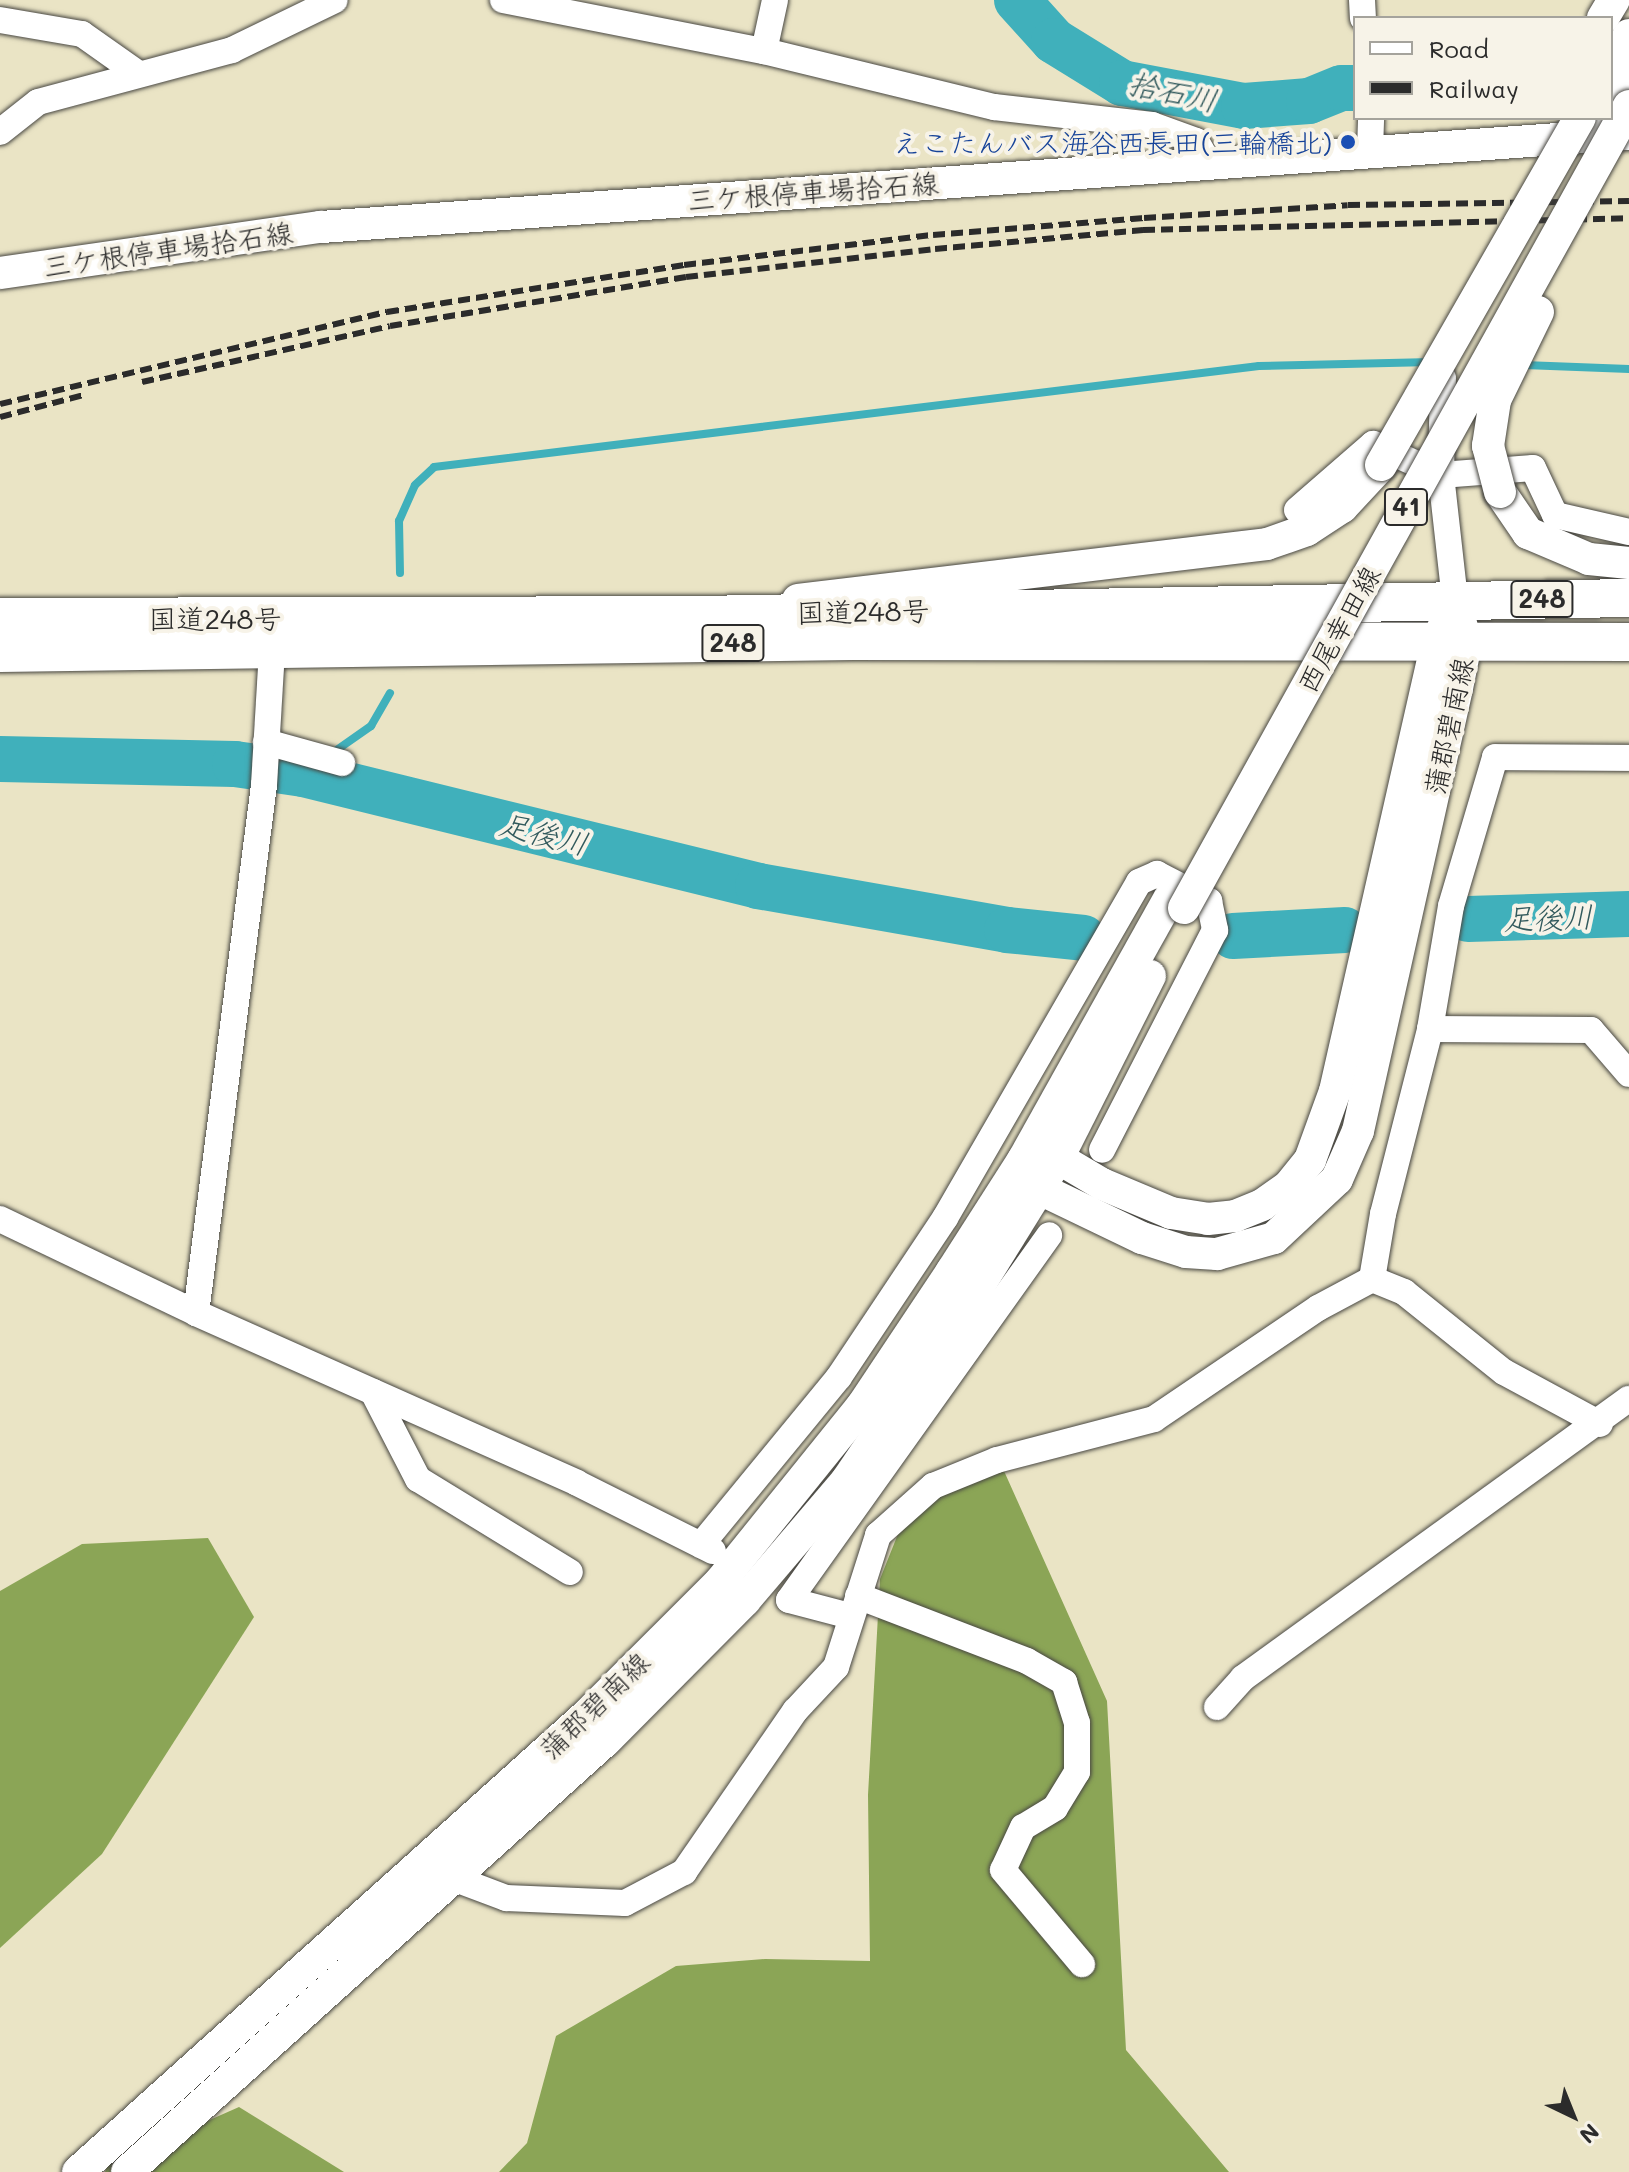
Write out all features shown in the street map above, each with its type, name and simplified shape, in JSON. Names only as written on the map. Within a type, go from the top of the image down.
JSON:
[{"type":"highway","name":"国道248号","points":[[0,617],[700,615],[1629,598]]},
{"type":"highway","name":"国道248号","points":[[0,653],[869,641],[1629,642]]},
{"type":"main road","points":[[1613,108],[1629,79]]},
{"type":"main road","name":"西尾幸田線","points":[[1023,1160],[1176,904],[1629,106]]},
{"type":"main road","name":"41","points":[[700,615],[869,589],[1216,554],[1267,544],[1307,530],[1342,507],[1381,465],[1579,120]]},
{"type":"main road","name":"西尾幸田線","points":[[1058,1158],[1176,904],[1607,120]]},
{"type":"main road","name":"三ケ根停車場拾石線","points":[[0,273],[321,227],[1208,162],[1370,130],[1542,128],[1629,134]]},
{"type":"main road","points":[[1629,149],[1495,400],[1488,446],[1500,492],[1528,533],[1589,559],[1629,563]]},
{"type":"main road","name":"蒲郡碧南線","points":[[1040,1189],[1142,1238],[1186,1252],[1217,1254],[1274,1238],[1337,1179],[1358,1131],[1451,643],[1455,600]]},
{"type":"main road","name":"蒲郡碧南線","points":[[127,2172],[606,1740],[703,1643],[837,1492],[1058,1158],[1102,1184],[1171,1213],[1208,1219],[1235,1216],[1262,1205],[1288,1187],[1310,1160],[1335,1091],[1451,643]]},
{"type":"main road","points":[[1040,1189],[1023,1160],[1058,1158]]},
{"type":"main road","name":"蒲郡碧南線","points":[[78,2172],[587,1715],[720,1582],[862,1406],[1023,1160]]},
{"type":"street","points":[[0,132],[38,102],[232,50],[335,0]]},
{"type":"street","points":[[503,0],[764,51],[994,107],[1152,125],[1196,141],[1208,162]]},
{"type":"street","points":[[764,51],[775,0]]},
{"type":"street","points":[[0,20],[82,34],[137,73]]},
{"type":"street","points":[[1443,378],[1441,475],[1455,600]]},
{"type":"street","points":[[1297,510],[1373,444],[1441,475],[1533,468],[1555,515],[1629,532]]},
{"type":"street","points":[[196,1313],[264,785],[272,651]]},
{"type":"street","points":[[265,748],[342,763]]},
{"type":"street","points":[[1372,1279],[1383,1214],[1430,1029],[1451,906],[1495,757],[1629,758]]},
{"type":"street","points":[[0,1219],[196,1313],[707,1548],[839,1377],[945,1218],[1139,882],[1157,874],[1209,901],[1215,930],[1102,1150]]},
{"type":"street","points":[[1430,1029],[1591,1030],[1629,1074]]},
{"type":"street","points":[[1049,1235],[789,1600],[854,1606],[1027,1661],[1064,1682],[1077,1723],[1077,1772],[1055,1808],[1023,1827],[1003,1870],[1082,1964]]},
{"type":"street","points":[[1372,1279],[1404,1292],[1504,1372],[1600,1424]]},
{"type":"street","points":[[453,1878],[506,1898],[625,1903],[684,1872],[795,1711],[836,1667],[878,1535],[933,1486],[997,1460],[1154,1419],[1318,1308],[1372,1279]]},
{"type":"street","points":[[373,1392],[418,1479],[570,1572]]},
{"type":"street","points":[[1217,1707],[1243,1678],[1600,1424],[1629,1399]]},
{"type":"green space","points":[[1004,1471],[1107,1701],[1126,2050],[1229,2172],[499,2172],[527,2143],[556,2036],[676,1966],[765,1959],[870,1961],[868,1795],[880,1579],[912,1499]]},
{"type":"green space","points":[[208,1538],[254,1617],[102,1854],[0,1948],[0,1591],[82,1544]]},
{"type":"green space","points":[[239,2107],[344,2172],[105,2172],[108,2165]]},
{"type":"waterway","name":"拾石川","points":[[1017,0],[1054,41],[1122,83],[1244,106],[1309,101],[1342,88],[1353,88]]},
{"type":"waterway","points":[[400,573],[399,521],[415,485],[434,467],[1259,366],[1432,362]]},
{"type":"waterway","points":[[1522,365],[1629,369]]},
{"type":"waterway","points":[[331,754],[371,726],[390,693]]},
{"type":"waterway","name":"足後川","points":[[0,759],[235,764],[303,774],[758,886],[1007,930],[1084,938]]},
{"type":"waterway","points":[[303,774],[320,762]]},
{"type":"waterway","name":"足後川","points":[[1468,919],[1629,914]]},
{"type":"waterway","name":"足後川","points":[[1233,936],[1345,930]]},
{"type":"railway","points":[[0,404],[387,312],[684,265],[933,235],[1144,218],[1348,205],[1629,201]]},
{"type":"railway","points":[[142,382],[390,326],[686,277],[935,249],[1143,230],[1629,218]]},
{"type":"railway","points":[[0,417],[83,395]]},
{"type":"place","name":"えこたんバス海谷西長田(三輪橋北)","points":[[1348,142]]}]
